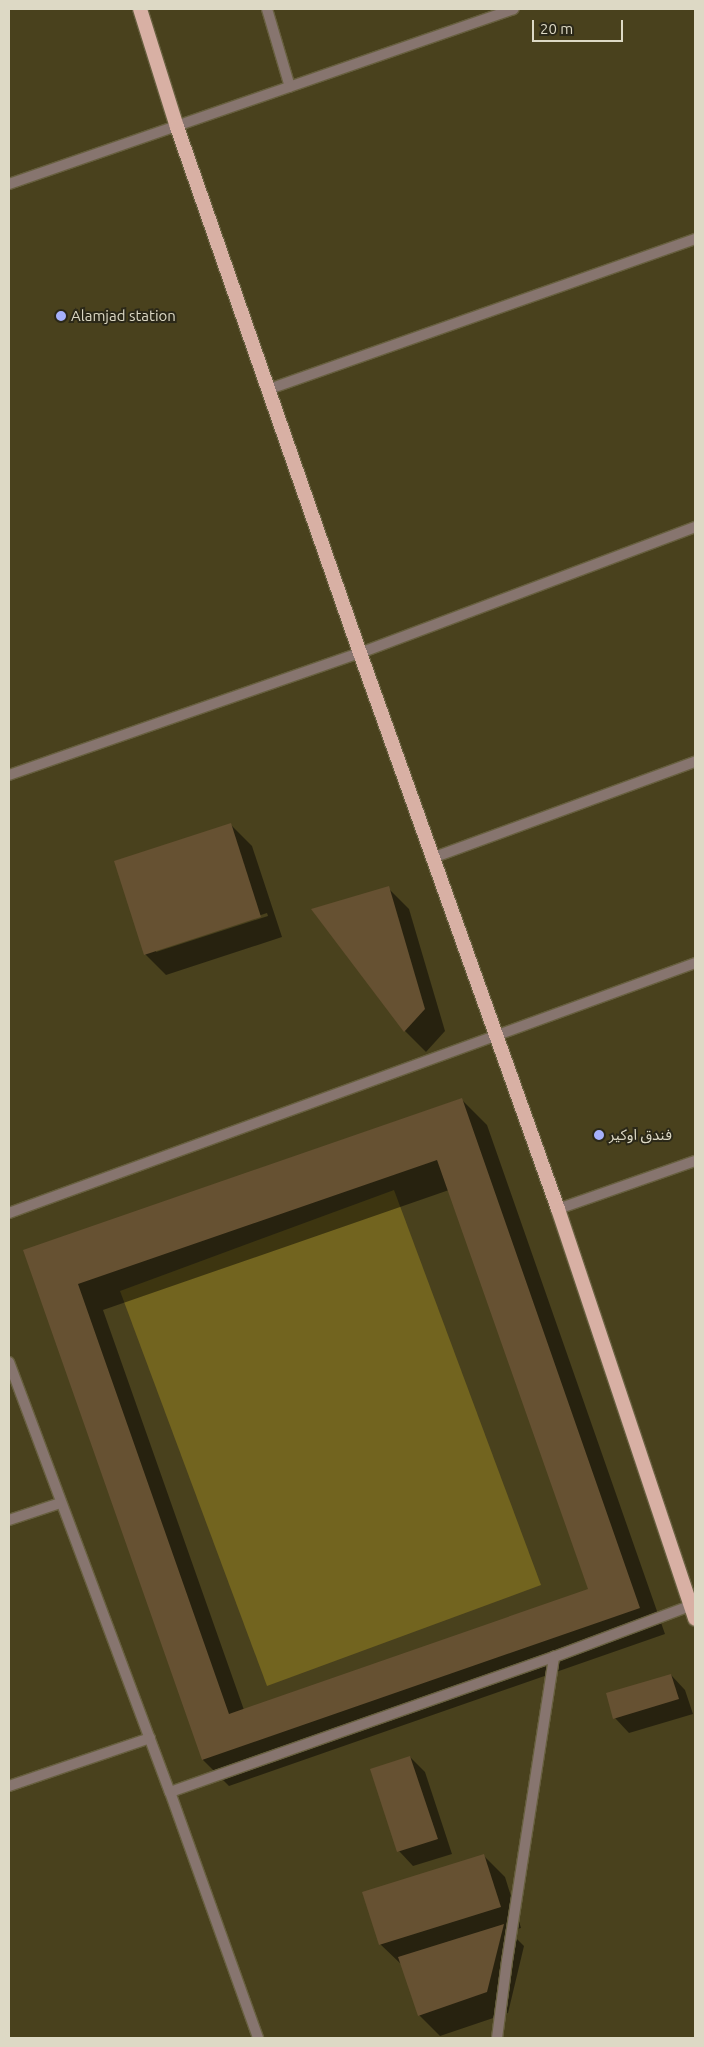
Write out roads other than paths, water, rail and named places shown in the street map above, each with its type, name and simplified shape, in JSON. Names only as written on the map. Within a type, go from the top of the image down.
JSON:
[{"type":"highway","points":[[140,9],[177,126],[270,389],[360,653],[558,1209],[693,1612]]},
{"type":"street","points":[[267,9],[290,87]]},
{"type":"street","points":[[9,184],[514,9]]},
{"type":"street","points":[[270,389],[695,238]]},
{"type":"street","points":[[9,775],[360,653],[695,527]]},
{"type":"street","points":[[432,858],[695,762]]},
{"type":"street","points":[[9,1213],[695,963]]},
{"type":"street","points":[[558,1209],[695,1161]]},
{"type":"street","points":[[9,1362],[60,1503],[170,1792],[258,2038]]},
{"type":"street","points":[[9,1520],[60,1503]]},
{"type":"street","points":[[170,1792],[554,1657],[693,1612]]},
{"type":"street","points":[[497,2038],[507,1961],[554,1657]]},
{"type":"street","points":[[9,1786],[150,1738]]},
{"type":"place","name":"Alamjad station","points":[[61,316]]},
{"type":"place","name":"فندق اوكير","points":[[599,1135]]}]
